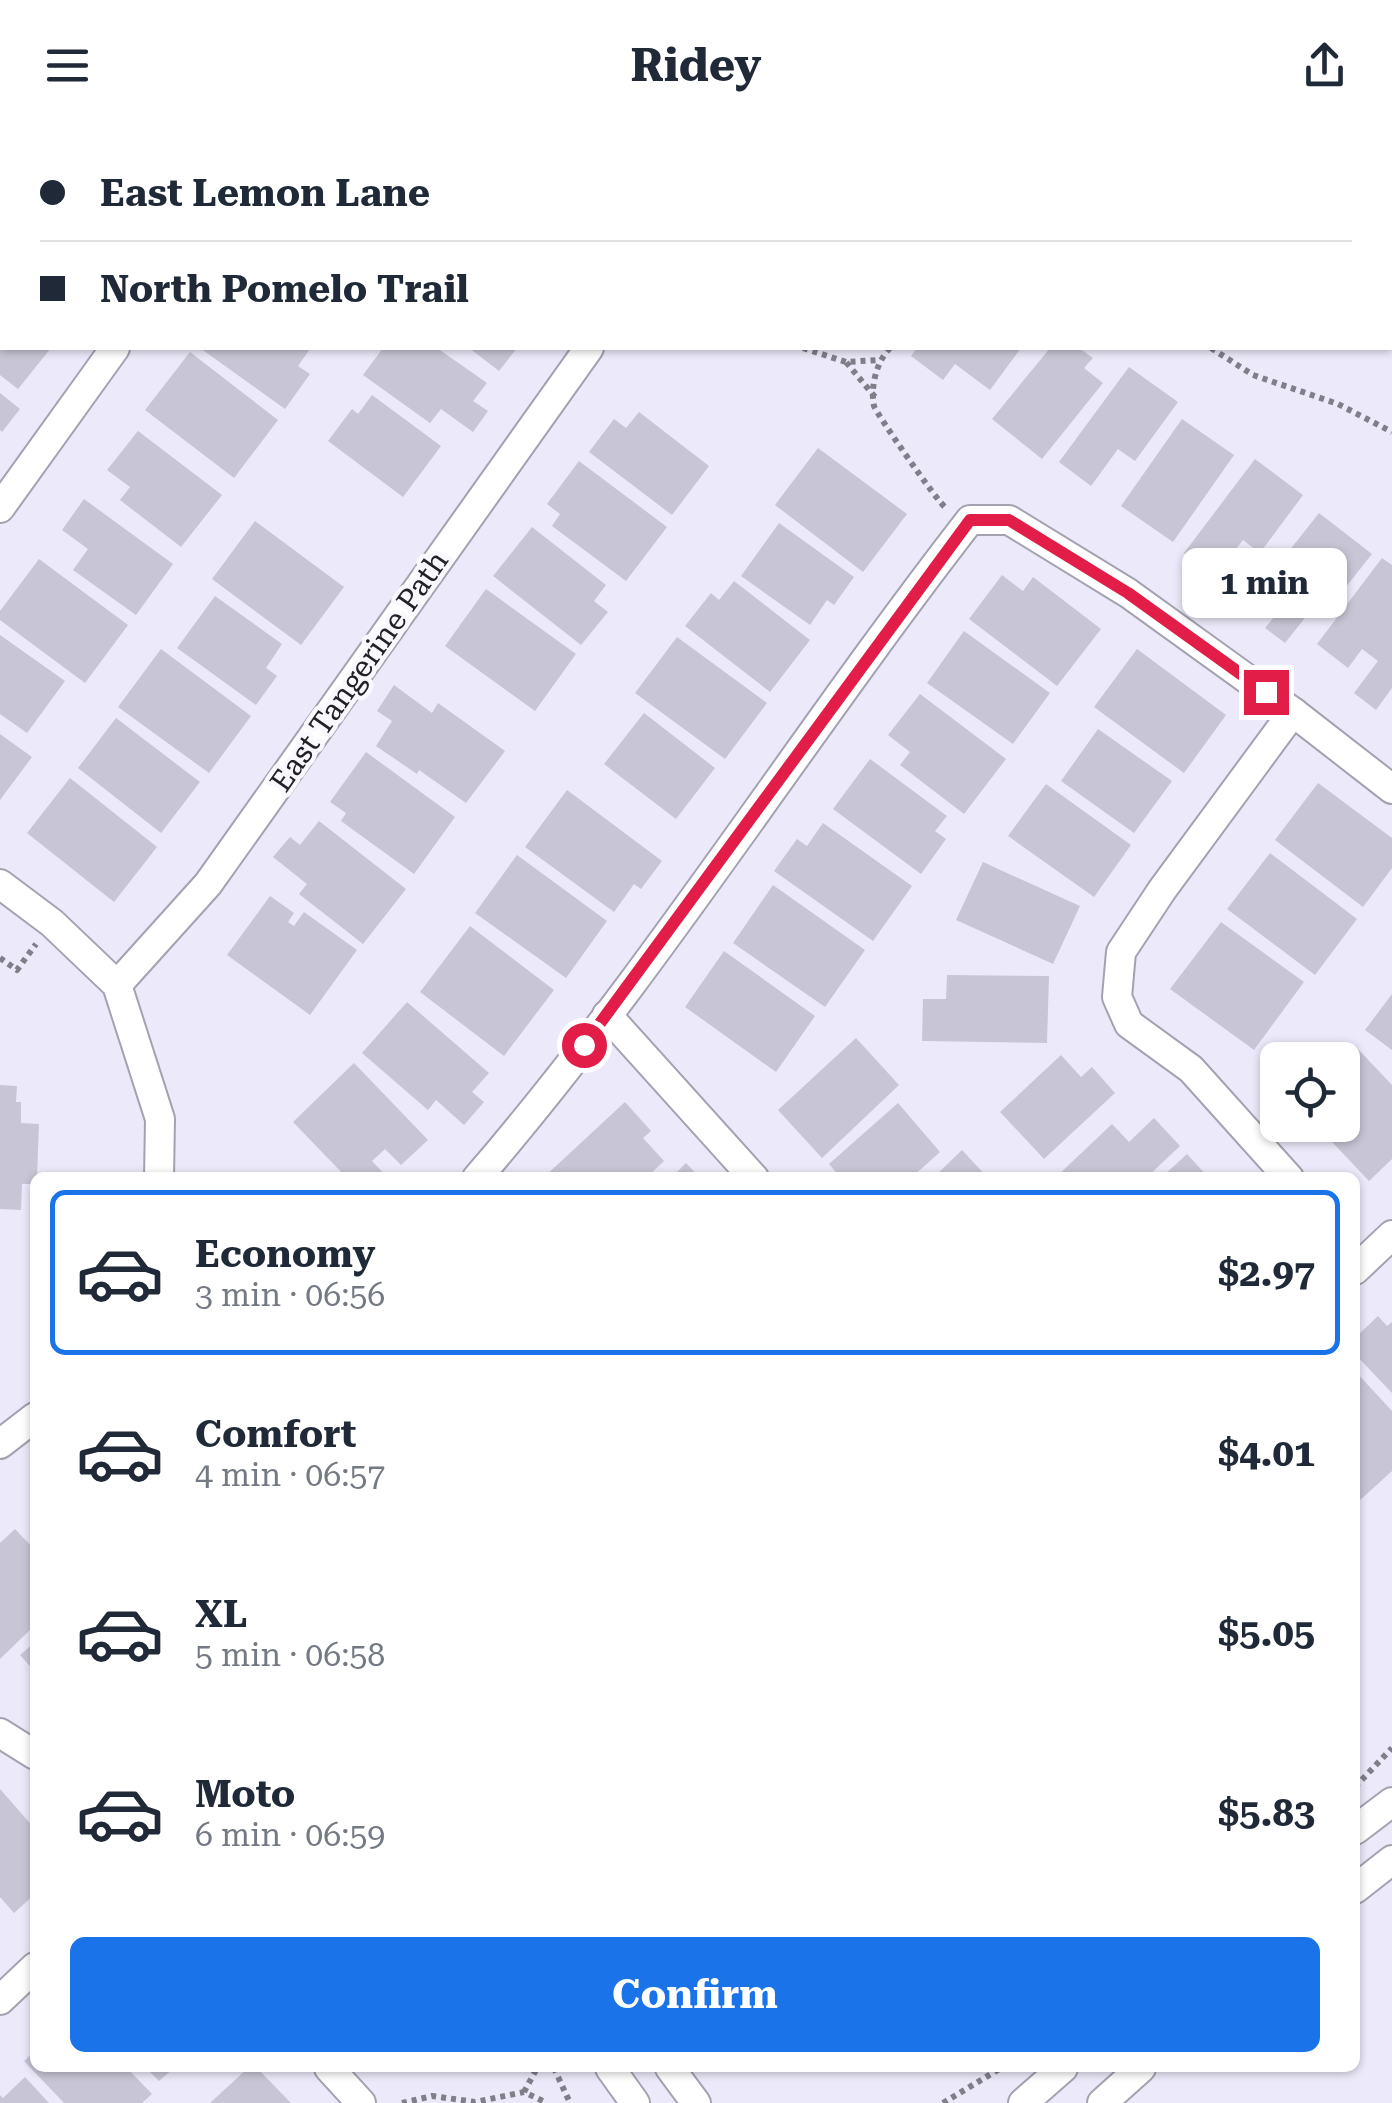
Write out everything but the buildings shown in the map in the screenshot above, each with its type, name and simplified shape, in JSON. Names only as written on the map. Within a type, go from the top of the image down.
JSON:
[{"type":"street","points":[[0,508],[114,350]]},
{"type":"street","name":"East Tangerine Path","points":[[117,985],[208,884],[589,350]]},
{"type":"street","points":[[482,1172],[538,1107],[607,1015],[970,520],[1009,520],[1128,593],[1294,712],[1392,789]]},
{"type":"street","points":[[1284,1172],[1190,1069],[1129,1024],[1117,997],[1120,952],[1294,712]]},
{"type":"street","points":[[0,884],[52,923],[117,985],[160,1119],[158,1172]]},
{"type":"street","points":[[607,1015],[749,1172]]},
{"type":"street","points":[[1360,1260],[1392,1236]]},
{"type":"street","points":[[0,1444],[30,1421]]},
{"type":"street","points":[[0,1733],[30,1751]]},
{"type":"street","points":[[1360,1826],[1392,1802]]},
{"type":"street","points":[[1360,1885],[1392,1860]]},
{"type":"street","points":[[0,2000],[30,1973]]},
{"type":"street","points":[[333,2072],[361,2103]]},
{"type":"street","points":[[613,2072],[635,2103]]},
{"type":"street","points":[[673,2072],[696,2103]]},
{"type":"street","points":[[1023,2103],[1058,2072]]},
{"type":"street","points":[[1102,2103],[1137,2072]]},
{"type":"path","points":[[809,350],[846,362],[878,360]]},
{"type":"path","points":[[888,350],[878,360],[874,408],[940,505],[970,520]]},
{"type":"path","points":[[1214,350],[1252,375],[1338,404],[1392,432]]},
{"type":"path","points":[[846,362],[875,396]]},
{"type":"path","points":[[0,958],[17,970],[52,923]]},
{"type":"path","points":[[1360,1782],[1392,1748]]},
{"type":"path","points":[[524,2092],[535,2072]]},
{"type":"path","points":[[556,2072],[570,2103]]},
{"type":"path","points":[[943,2103],[994,2072]]},
{"type":"path","points":[[402,2103],[432,2096],[475,2102],[524,2092],[547,2103]]},
{"type":"route","points":[[584,1045],[970,520],[1009,520],[1128,593],[1266,692]]}]
